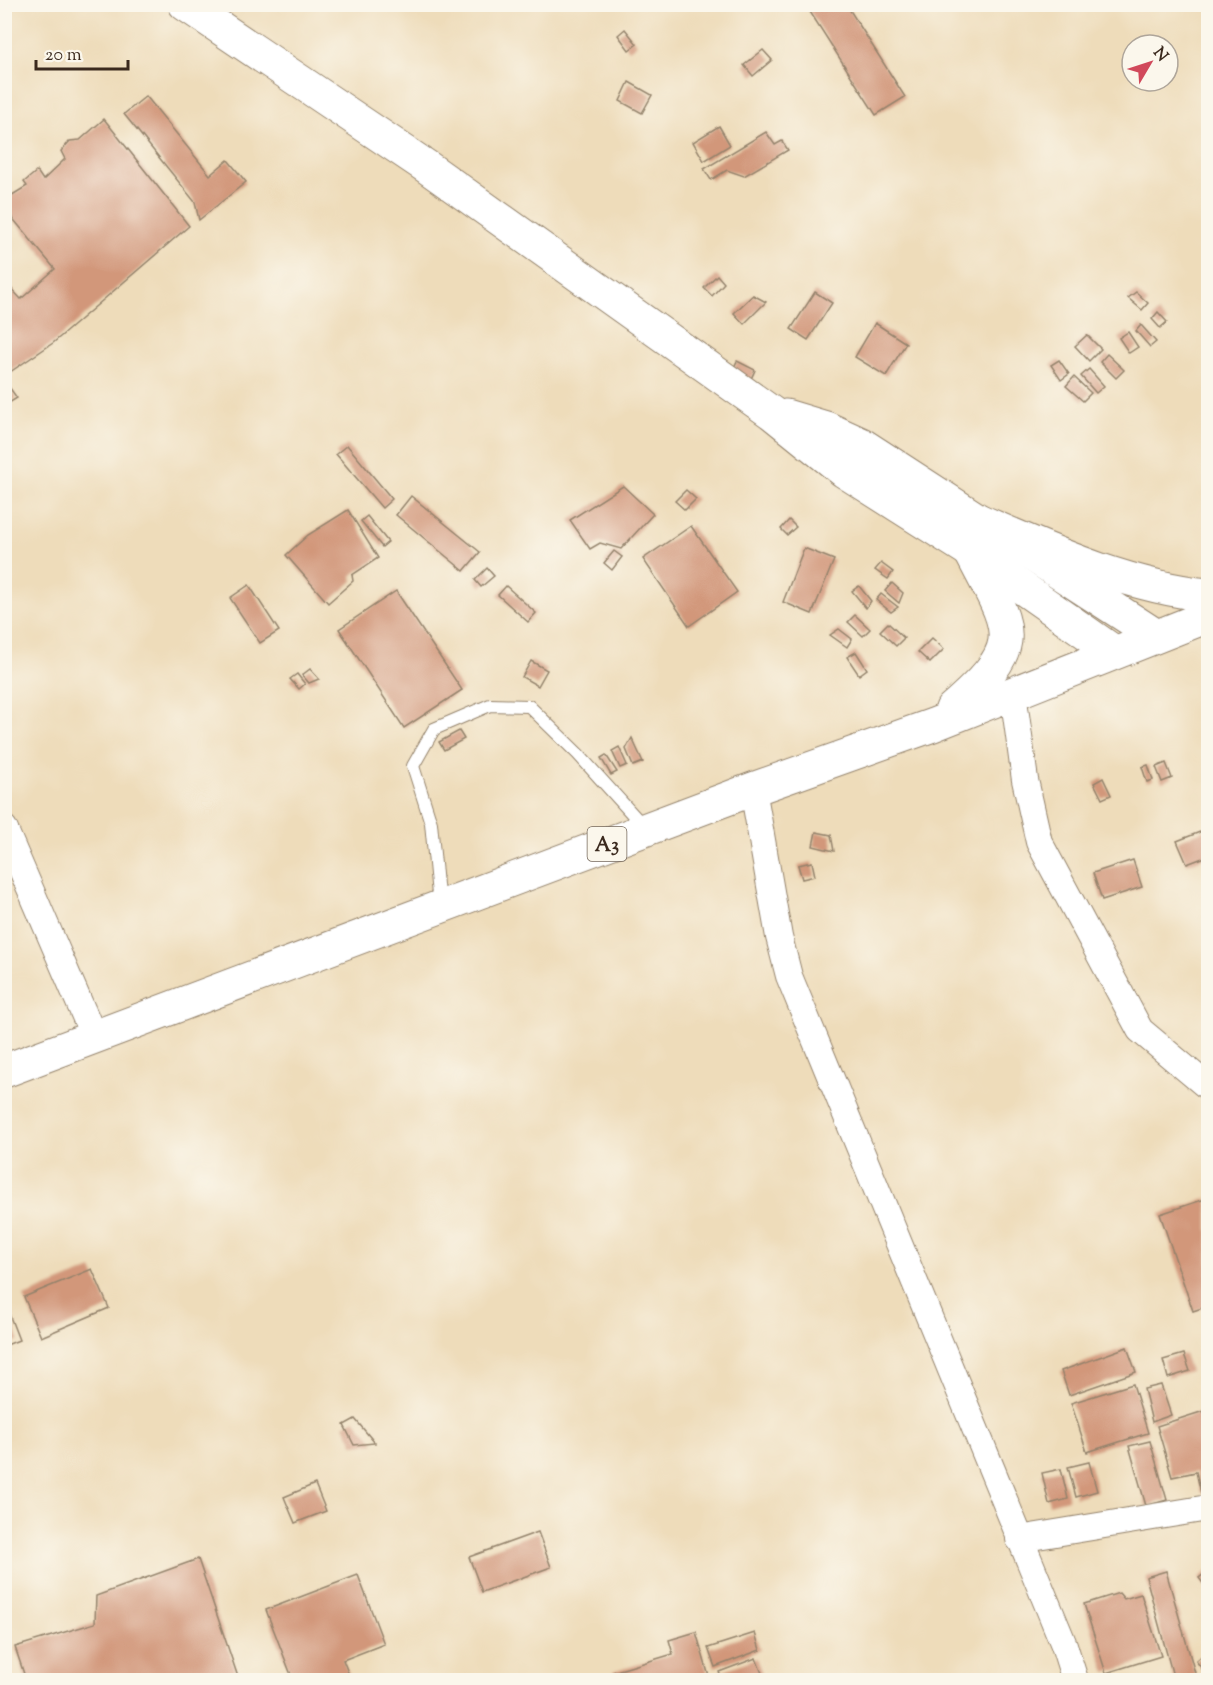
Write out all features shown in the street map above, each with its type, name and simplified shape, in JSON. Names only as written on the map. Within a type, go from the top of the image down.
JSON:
[{"type":"main road","points":[[185,4],[427,167],[772,413],[844,471],[970,551],[1113,652]]},
{"type":"main road","points":[[772,413],[826,428],[861,444],[1155,636]]},
{"type":"main road","points":[[971,517],[1073,561],[1124,578],[1177,591],[1209,595]]},
{"type":"main road","points":[[933,725],[983,682],[999,662],[1006,645],[1005,622],[970,551]]},
{"type":"main road","name":"A3","points":[[4,1071],[753,789],[933,725],[1209,616]]},
{"type":"street","points":[[1013,693],[1025,780],[1039,842],[1140,1030],[1209,1087]]},
{"type":"street","points":[[753,789],[779,937],[789,976],[1064,1645],[1075,1680]]},
{"type":"street","points":[[4,828],[94,1037]]},
{"type":"street","points":[[1019,1539],[1209,1508]]},
{"type":"lane","points":[[439,907],[431,823],[413,766],[434,729],[490,705],[529,706],[578,754],[646,829]]},
{"type":"building","points":[[805,4],[846,4],[905,97],[876,115]]},
{"type":"building","points":[[625,29],[637,44],[629,50],[618,35]]},
{"type":"building","points":[[763,50],[772,60],[753,76],[744,65]]},
{"type":"building","points":[[629,82],[652,95],[642,113],[620,101]]},
{"type":"building","points":[[146,96],[210,175],[228,160],[246,182],[199,220],[195,202],[124,114]]},
{"type":"building","points":[[104,119],[189,226],[53,343],[10,372],[4,364],[4,281],[21,299],[55,269],[4,208],[4,200],[27,186],[24,182],[37,171],[43,180],[65,159],[61,151],[70,141],[80,140]]},
{"type":"building","points":[[719,126],[730,145],[704,161],[693,142]]},
{"type":"building","points":[[766,132],[775,145],[782,141],[788,150],[744,176],[727,170],[711,180],[704,169]]},
{"type":"building","points":[[717,275],[724,283],[712,296],[704,288]]},
{"type":"building","points":[[815,292],[832,303],[808,340],[791,329]]},
{"type":"building","points":[[1136,292],[1148,303],[1142,310],[1128,298]]},
{"type":"building","points":[[753,295],[766,302],[744,324],[734,313]]},
{"type":"building","points":[[1158,312],[1167,322],[1160,328],[1152,319]]},
{"type":"building","points":[[875,323],[906,343],[886,376],[855,357]]},
{"type":"building","points":[[1141,325],[1156,342],[1150,347],[1136,331]]},
{"type":"building","points":[[1128,332],[1138,347],[1129,353],[1119,338]]},
{"type":"building","points":[[1087,335],[1101,349],[1089,361],[1075,346]]},
{"type":"building","points":[[1107,354],[1124,370],[1116,378],[1100,362]]},
{"type":"building","points":[[1059,360],[1069,374],[1061,380],[1051,365]]},
{"type":"building","points":[[737,361],[755,370],[750,381],[732,372]]},
{"type":"building","points":[[1089,369],[1104,386],[1096,393],[1081,376]]},
{"type":"building","points":[[1074,377],[1091,393],[1083,401],[1066,386]]},
{"type":"building","points":[[4,380],[17,398],[4,406]]},
{"type":"building","points":[[347,445],[392,499],[382,508],[336,454]]},
{"type":"building","points":[[623,486],[653,514],[621,549],[600,543],[590,549],[570,520]]},
{"type":"building","points":[[686,490],[696,499],[685,510],[675,501]]},
{"type":"building","points":[[411,496],[480,552],[464,571],[396,515]]},
{"type":"building","points":[[348,510],[378,558],[352,575],[353,581],[328,603],[286,555],[308,535]]},
{"type":"building","points":[[367,516],[388,542],[382,547],[361,521]]},
{"type":"building","points":[[789,520],[796,527],[787,535],[781,529]]},
{"type":"building","points":[[691,526],[737,592],[689,626],[643,559]]},
{"type":"building","points":[[804,548],[834,560],[812,614],[783,602]]},
{"type":"building","points":[[614,551],[622,557],[612,570],[604,563]]},
{"type":"building","points":[[881,563],[893,572],[888,579],[875,570]]},
{"type":"building","points":[[487,568],[494,576],[481,587],[475,580]]},
{"type":"building","points":[[892,583],[903,593],[899,603],[885,591]]},
{"type":"building","points":[[249,585],[279,631],[260,643],[230,598]]},
{"type":"building","points":[[506,586],[536,613],[528,622],[498,595]]},
{"type":"building","points":[[859,586],[871,601],[866,608],[852,591]]},
{"type":"building","points":[[396,591],[462,690],[404,728],[339,629]]},
{"type":"building","points":[[881,594],[898,607],[891,612],[876,600]]},
{"type":"building","points":[[855,615],[870,629],[863,636],[848,622]]},
{"type":"building","points":[[888,623],[904,638],[896,646],[880,631]]},
{"type":"building","points":[[839,629],[852,639],[847,647],[830,635]]},
{"type":"building","points":[[932,638],[944,649],[930,663],[918,652]]},
{"type":"building","points":[[856,652],[867,669],[859,675],[847,657]]},
{"type":"building","points":[[531,661],[547,670],[538,686],[522,677]]},
{"type":"building","points":[[310,669],[319,679],[309,683],[302,675]]},
{"type":"building","points":[[297,674],[305,684],[299,689],[290,679]]},
{"type":"building","points":[[459,731],[464,739],[444,750],[439,742]]},
{"type":"building","points":[[632,738],[643,762],[633,766],[626,749]]},
{"type":"building","points":[[619,747],[627,765],[620,768],[612,751]]},
{"type":"building","points":[[606,755],[617,772],[611,775],[601,758]]},
{"type":"building","points":[[1166,763],[1172,778],[1162,782],[1156,767]]},
{"type":"building","points":[[1148,765],[1153,780],[1147,782],[1142,767]]},
{"type":"building","points":[[1103,778],[1111,795],[1102,799],[1094,783]]},
{"type":"building","points":[[1205,830],[1208,840],[1208,856],[1187,864],[1177,841]]},
{"type":"building","points":[[816,832],[831,835],[834,851],[813,846]]},
{"type":"building","points":[[1133,860],[1142,887],[1102,900],[1093,873]]},
{"type":"building","points":[[812,862],[815,876],[802,879],[798,865]]},
{"type":"building","points":[[1208,1198],[1208,1306],[1193,1311],[1160,1214]]},
{"type":"building","points":[[92,1269],[109,1308],[41,1337],[24,1297]]},
{"type":"building","points":[[9,1314],[19,1340],[4,1346],[4,1315]]},
{"type":"building","points":[[1127,1347],[1136,1372],[1069,1395],[1061,1371]]},
{"type":"building","points":[[1184,1354],[1190,1371],[1168,1378],[1163,1360]]},
{"type":"building","points":[[1133,1384],[1148,1433],[1087,1452],[1071,1403]]},
{"type":"building","points":[[1161,1385],[1171,1415],[1152,1422],[1144,1389]]},
{"type":"building","points":[[1204,1411],[1208,1426],[1208,1491],[1201,1493],[1196,1472],[1172,1477],[1157,1426]]},
{"type":"building","points":[[355,1419],[375,1443],[354,1445],[344,1425]]},
{"type":"building","points":[[1150,1441],[1167,1500],[1146,1506],[1129,1446]]},
{"type":"building","points":[[1089,1462],[1097,1491],[1076,1497],[1068,1467]]},
{"type":"building","points":[[1061,1469],[1068,1499],[1049,1504],[1042,1473]]},
{"type":"building","points":[[315,1484],[326,1511],[295,1523],[284,1497]]},
{"type":"building","points":[[538,1532],[551,1567],[482,1592],[469,1557]]},
{"type":"building","points":[[198,1559],[239,1680],[26,1680],[15,1647],[95,1623],[96,1596]]},
{"type":"building","points":[[1166,1571],[1197,1680],[1174,1680],[1146,1577]]},
{"type":"building","points":[[1208,1571],[1208,1590],[1199,1578]]},
{"type":"building","points":[[358,1575],[384,1644],[343,1660],[351,1680],[293,1680],[266,1610]]},
{"type":"building","points":[[1119,1593],[1124,1599],[1141,1594],[1161,1656],[1106,1673],[1084,1604]]},
{"type":"building","points":[[696,1632],[710,1680],[615,1680],[613,1672],[673,1654],[669,1640]]},
{"type":"building","points":[[755,1633],[760,1650],[715,1667],[708,1648]]},
{"type":"building","points":[[1208,1650],[1208,1676],[1196,1661]]},
{"type":"building","points":[[756,1658],[763,1676],[752,1680],[722,1680],[719,1672]]}]
